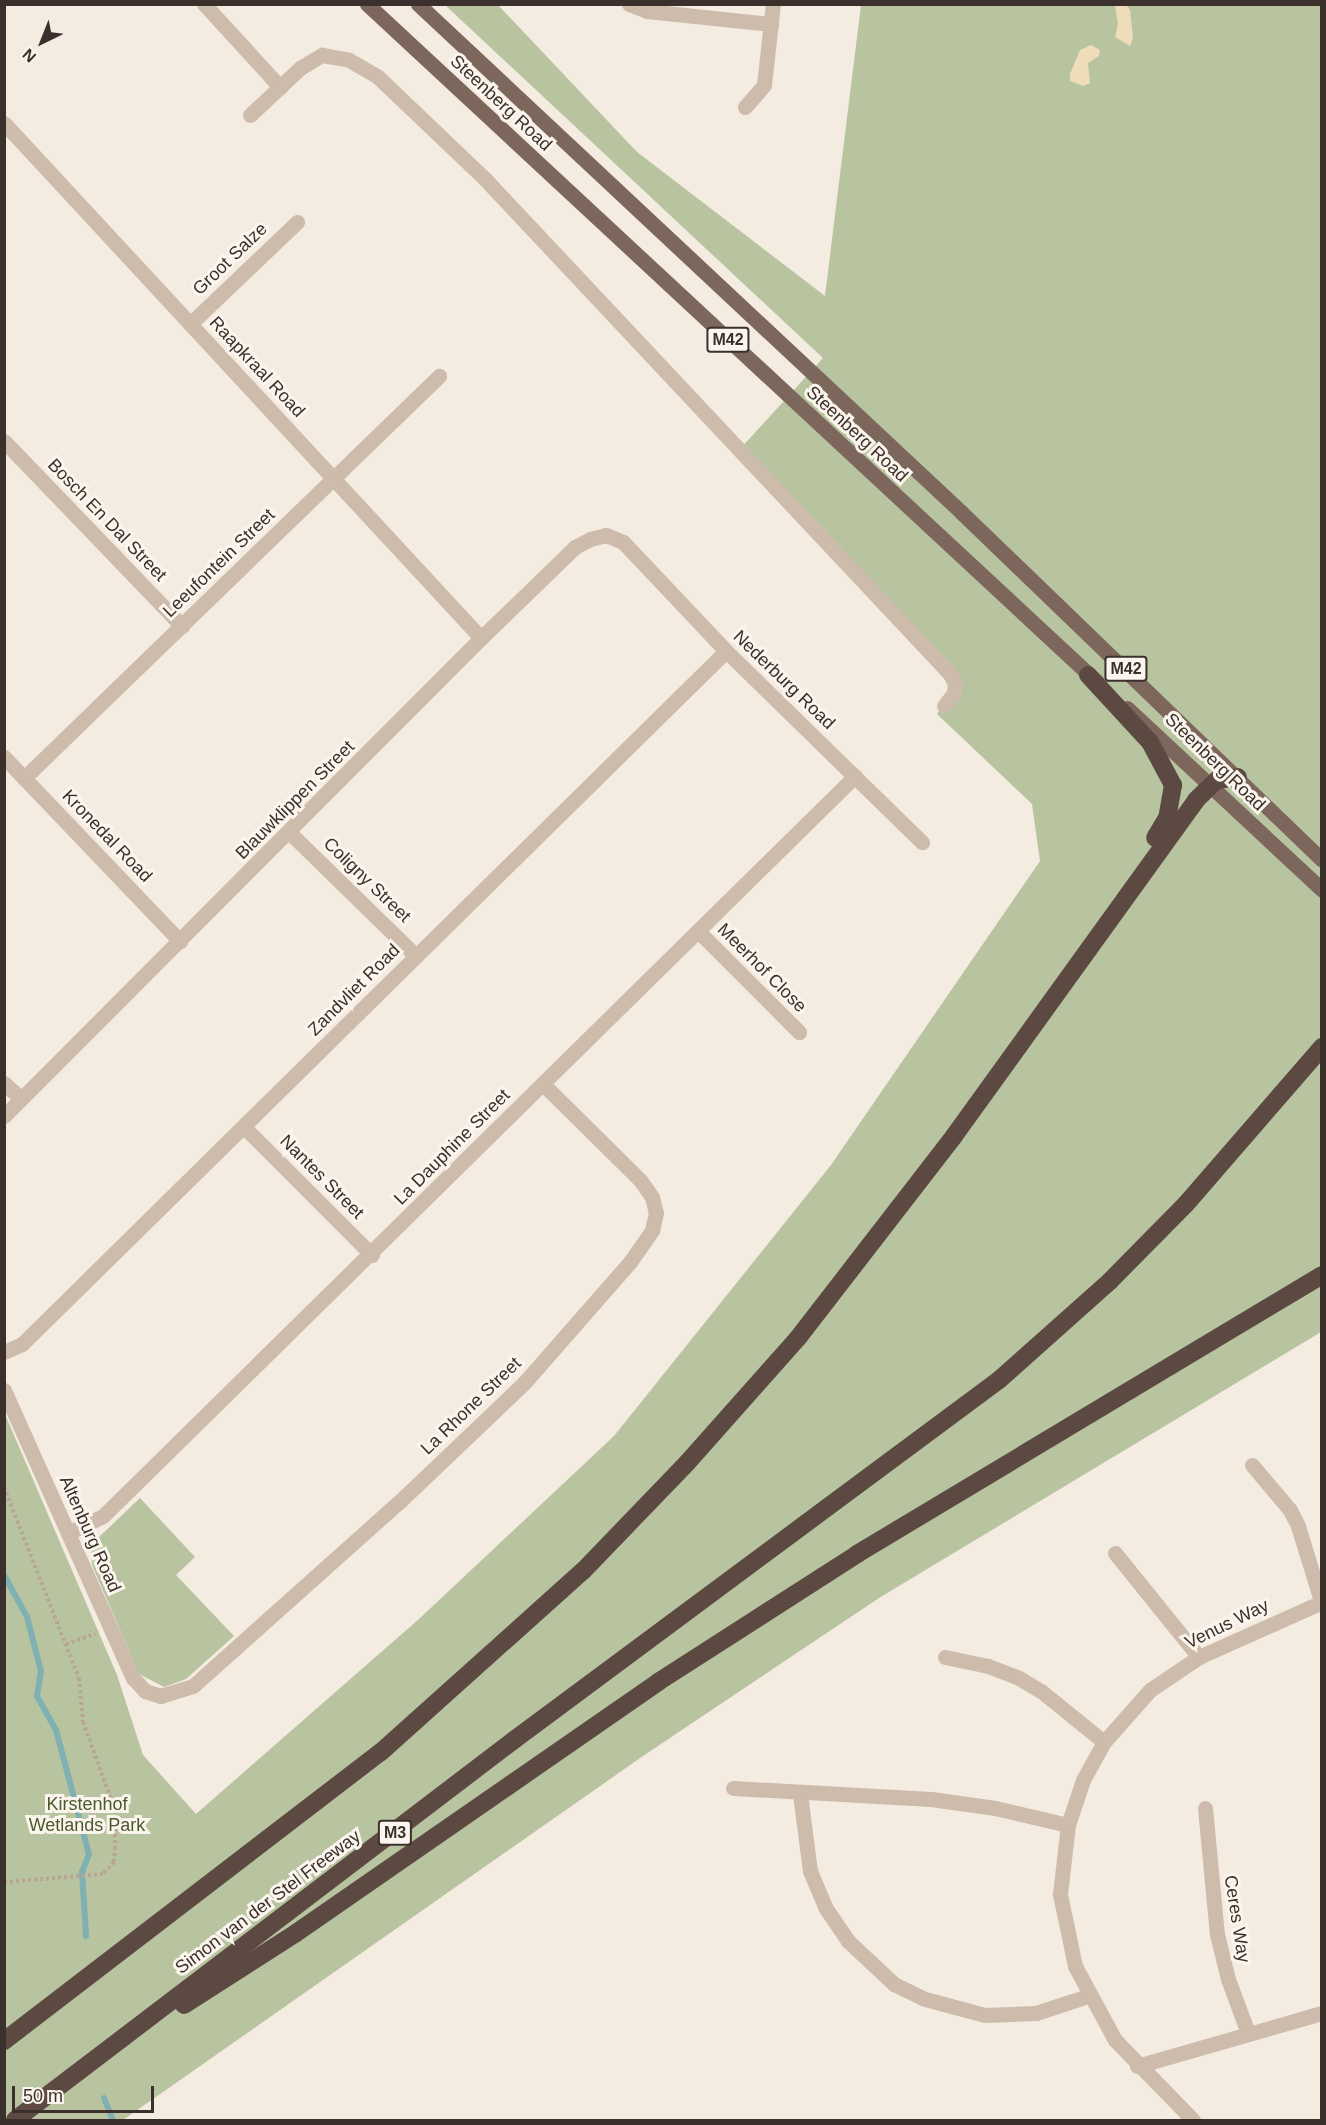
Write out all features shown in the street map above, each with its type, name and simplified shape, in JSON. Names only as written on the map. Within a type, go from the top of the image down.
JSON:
[{"type":"highway","points":[[1088,675],[1150,742],[1173,785],[1174,798],[1167,818],[1122,897]]},
{"type":"highway","points":[[4,2041],[240,1861],[451,1692],[583,1571],[687,1463],[798,1338],[954,1136],[1122,897],[1210,784],[1226,777],[1238,777]]},
{"type":"highway","name":"Simon van der Stel Freeway","points":[[15,2121],[633,1653],[999,1380],[1110,1281],[1186,1204],[1322,1047]]},
{"type":"highway","points":[[157,2014],[180,2008],[221,1982],[658,1682],[857,1554],[1322,1275]]},
{"type":"main road","name":"Steenberg Road","points":[[367,4],[1088,675],[1210,784],[1319,888]]},
{"type":"main road","name":"Steenberg Road","points":[[418,4],[953,504],[1322,860]]},
{"type":"street","points":[[204,4],[280,87]]},
{"type":"street","points":[[629,4],[647,11],[771,24]]},
{"type":"street","points":[[745,106],[764,85],[773,4]]},
{"type":"street","points":[[250,115],[280,87],[322,55],[349,60],[378,78],[485,179],[950,674],[955,683],[954,693],[944,706]]},
{"type":"street","name":"Raapkraal Road","points":[[4,123],[481,638]]},
{"type":"street","name":"Groot Salze","points":[[190,324],[297,222]]},
{"type":"street","name":"Leeufontein Street","points":[[24,778],[439,376]]},
{"type":"street","name":"Bosch En Dal Street","points":[[4,441],[182,626]]},
{"type":"street","name":"Blauwklippen Street","points":[[4,1116],[290,833],[481,638],[575,547],[606,536],[623,542]]},
{"type":"street","name":"Nederburg Road","points":[[623,542],[726,651],[922,842]]},
{"type":"street","name":"Zandvliet Road","points":[[4,1352],[22,1344],[726,651]]},
{"type":"street","name":"Kronedal Road","points":[[4,757],[180,941]]},
{"type":"street","name":"La Dauphine Street","points":[[68,1533],[103,1516],[372,1255],[855,776]]},
{"type":"street","name":"Coligny Street","points":[[290,833],[417,956]]},
{"type":"street","name":"Meerhof Close","points":[[698,931],[799,1032]]},
{"type":"street","points":[[4,1083],[21,1100]]},
{"type":"street","name":"La Rhone Street","points":[[145,1691],[160,1696],[193,1686],[389,1511],[524,1383],[644,1244],[656,1213],[652,1197],[640,1180],[543,1084]]},
{"type":"street","name":"Nantes Street","points":[[244,1127],[372,1255]]},
{"type":"street","name":"Altenburg Road","points":[[4,1390],[132,1678],[145,1691]]},
{"type":"street","points":[[1251,1465],[1290,1510],[1321,1603]]},
{"type":"street","points":[[1115,1553],[1199,1657]]},
{"type":"street","name":"Venus Way","points":[[1193,2121],[1137,2066],[1115,2040],[1088,1996],[1075,1966],[1060,1894],[1068,1826],[1083,1780],[1104,1742],[1150,1690],[1199,1657],[1321,1603]]},
{"type":"street","points":[[945,1657],[988,1666],[1019,1678],[1104,1742]]},
{"type":"street","points":[[733,1788],[800,1794],[863,1793],[931,1799],[995,1808],[1068,1826]]},
{"type":"street","points":[[800,1794],[810,1871],[825,1907],[848,1941],[894,1984],[925,1999],[985,2015],[1036,2013],[1088,1996]]},
{"type":"street","name":"Ceres Way","points":[[1205,1808],[1217,1934],[1228,1979],[1248,2033]]},
{"type":"street","points":[[1137,2066],[1322,2013]]},
{"type":"path","points":[[4,1487],[79,1678],[83,1722],[115,1810],[114,1862],[103,1874],[4,1882]]},
{"type":"path","points":[[66,1644],[110,1628]]},
{"type":"green space","name":"Kirstenhof Wetlands Park","points":[[445,5],[498,5],[637,152],[825,296],[861,5],[1321,5],[1321,1332],[879,1598],[643,1756],[123,2120],[5,2120],[4,1412],[117,1675],[143,1755],[196,1814],[419,1619],[614,1436],[831,1165],[1040,861],[1032,804],[937,714],[955,683],[740,449],[823,358]]},
{"type":"green space","points":[[140,1498],[195,1557],[176,1575],[234,1636],[186,1679],[164,1687],[139,1674],[92,1565],[91,1551],[98,1538]]},
{"type":"sand","points":[[1115,5],[1126,5],[1130,10],[1133,38],[1130,46],[1115,37],[1118,24]]},
{"type":"sand","points":[[1091,45],[1100,50],[1099,56],[1088,63],[1090,83],[1083,86],[1070,81],[1070,74],[1080,50]]},
{"type":"waterway","points":[[4,1575],[27,1617],[41,1671],[37,1696],[56,1730],[89,1854],[82,1872],[86,1936]]},
{"type":"waterway","points":[[104,2098],[113,2120]]}]
